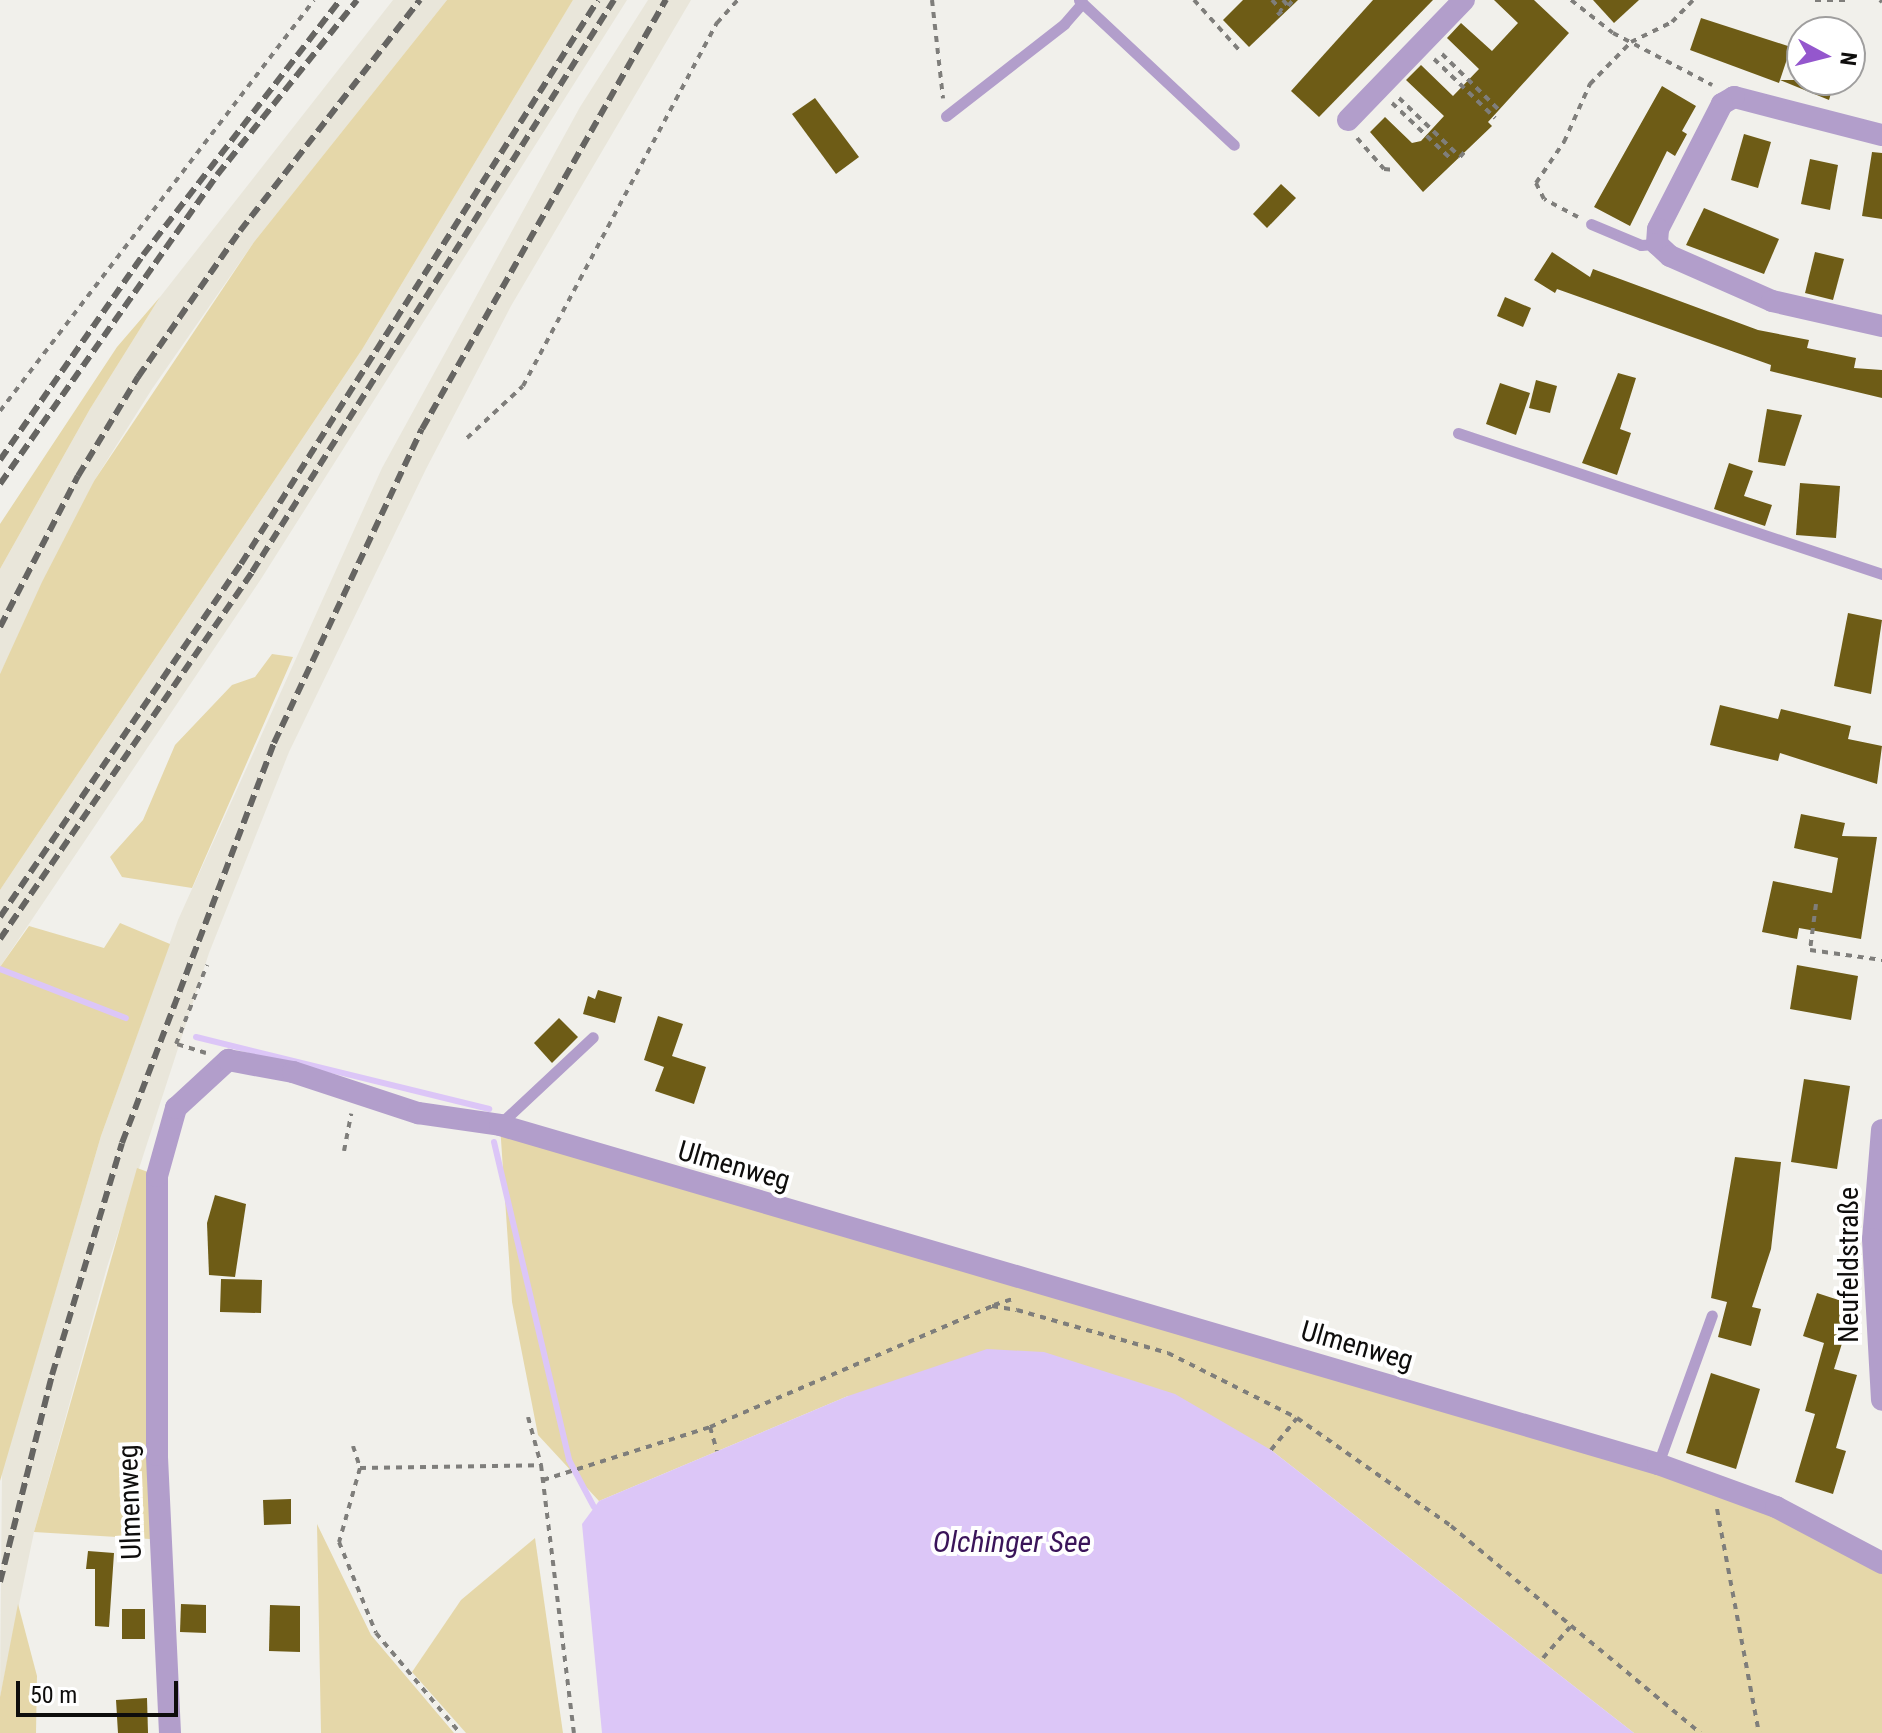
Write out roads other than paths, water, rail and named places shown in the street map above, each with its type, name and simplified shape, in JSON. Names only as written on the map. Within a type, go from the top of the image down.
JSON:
[{"type":"street","points":[[1348,120],[1464,0]]},
{"type":"street","points":[[1882,135],[1734,97],[1722,104],[1658,229],[1657,244],[1670,256],[1772,301],[1882,326]]},
{"type":"street","name":"Ulmenweg","points":[[170,1733],[157,1455],[157,1176],[176,1108],[228,1060],[418,1113],[500,1125],[1658,1464],[1823,1529],[1882,1563]]},
{"type":"street","name":"Neufeldstraße","points":[[1882,1130],[1873,1239],[1882,1400]]},
{"type":"lane","points":[[946,116],[1064,24],[1080,2],[1234,145]]},
{"type":"lane","points":[[1591,224],[1641,245],[1657,244]]},
{"type":"lane","points":[[1458,433],[1882,574]]},
{"type":"lane","points":[[500,1125],[593,1037]]},
{"type":"lane","points":[[1658,1464],[1712,1315]]},
{"type":"water","name":"Olchinger See","points":[[987,1349],[1044,1352],[1175,1394],[1271,1450],[1634,1733],[602,1733],[582,1524],[599,1501],[848,1396]]},
{"type":"waterway","points":[[0,969],[126,1018]]},
{"type":"waterway","points":[[196,1037],[489,1109]]},
{"type":"waterway","points":[[494,1142],[569,1460],[594,1507]]},
{"type":"railway","points":[[0,460],[143,255],[340,0]]},
{"type":"railway","points":[[0,484],[217,175],[357,0]]},
{"type":"railway","points":[[0,627],[78,476],[138,377],[240,231],[420,0]]},
{"type":"railway","points":[[0,917],[241,564],[598,0]]},
{"type":"railway","points":[[0,939],[252,572],[614,0]]},
{"type":"railway","points":[[0,1582],[52,1375],[122,1143],[274,743],[422,429],[666,0]]}]
